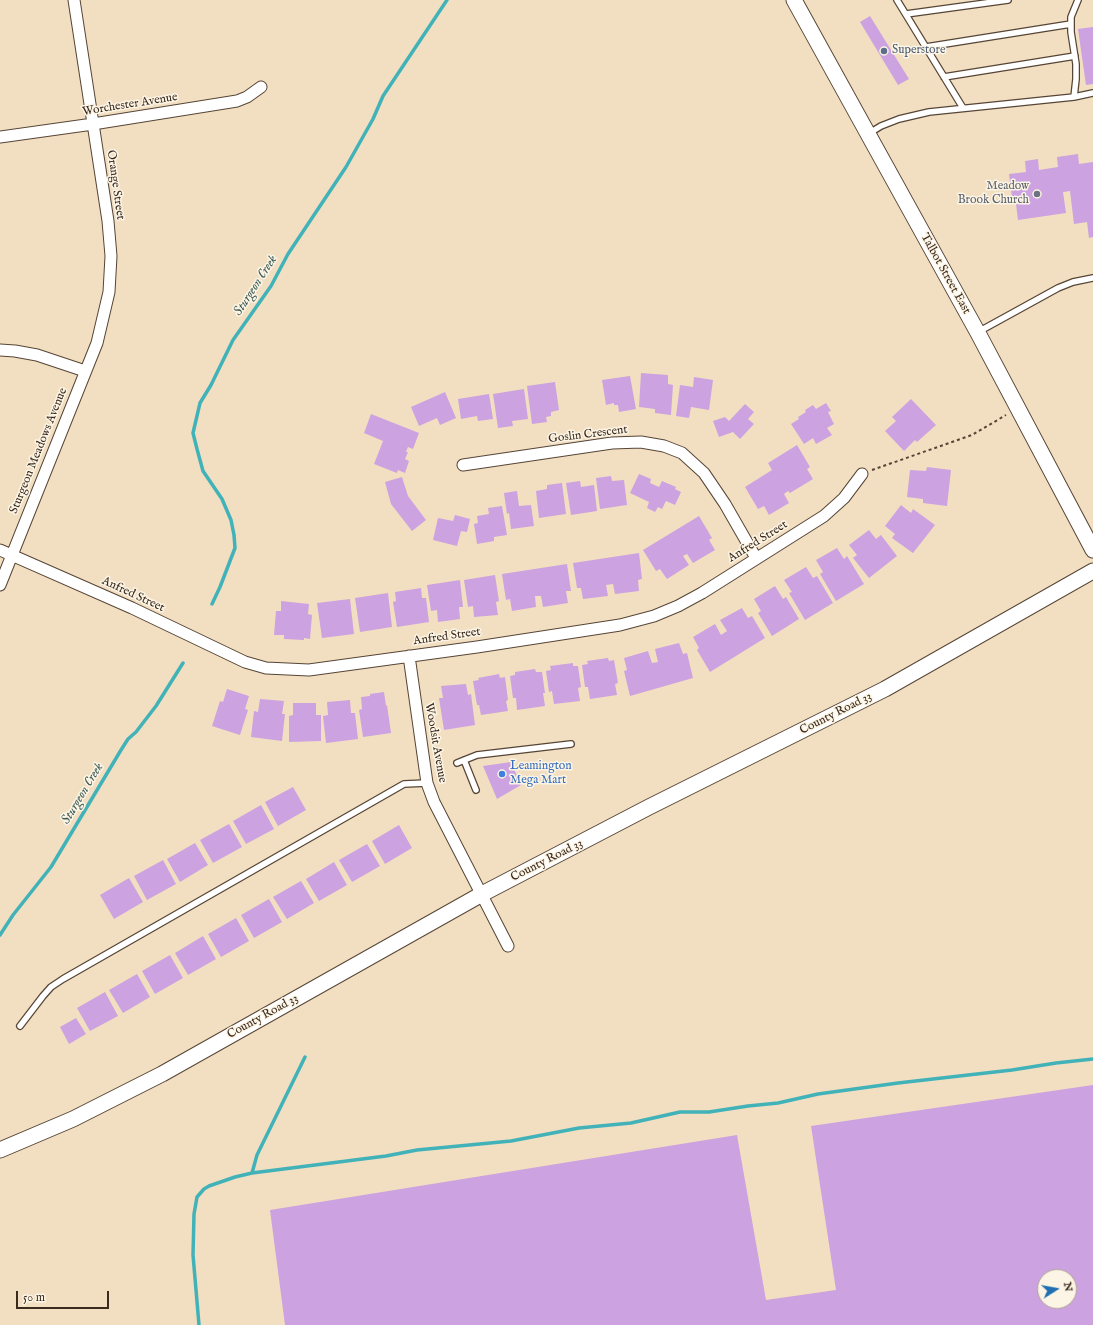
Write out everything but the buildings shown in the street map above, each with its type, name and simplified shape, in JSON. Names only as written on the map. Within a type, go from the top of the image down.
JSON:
[{"type":"main road","name":"Talbot Street East","points":[[794,0],[978,333],[1093,550]]},
{"type":"main road","name":"County Road 33","points":[[0,1150],[73,1120],[162,1074],[482,894],[649,807],[885,690],[1093,571]]},
{"type":"street","name":"Orange Street","points":[[74,0],[103,186],[111,256],[109,292],[97,343],[85,371]]},
{"type":"street","name":"Worchester Avenue","points":[[0,137],[237,101],[247,97],[260,87]]},
{"type":"street","points":[[0,350],[37,355],[85,371]]},
{"type":"street","name":"Sturgeon Meadows Avenue","points":[[0,585],[85,371]]},
{"type":"street","name":"Goslin Crescent","points":[[463,464],[612,443],[641,442],[664,446],[682,453],[704,473],[725,504],[756,558]]},
{"type":"street","name":"Anfred Street","points":[[0,550],[132,608],[245,662],[266,668],[309,670],[477,647],[600,628],[654,616],[690,600],[824,516],[835,508],[862,474]]},
{"type":"street","name":"Woodsit Avenue","points":[[408,656],[427,783],[434,802],[508,946]]},
{"type":"lane","points":[[897,0],[963,108]]},
{"type":"lane","points":[[906,14],[1008,0]]},
{"type":"lane","points":[[1074,97],[1076,79],[1071,17],[1078,0]]},
{"type":"lane","points":[[926,47],[1071,24]]},
{"type":"lane","points":[[944,77],[1075,56]]},
{"type":"lane","points":[[868,134],[881,126],[898,119],[929,112],[1074,97],[1093,93]]},
{"type":"lane","points":[[978,333],[1058,288],[1073,282],[1093,278]]},
{"type":"lane","points":[[457,763],[477,755],[571,744]]},
{"type":"lane","points":[[464,760],[476,790]]},
{"type":"lane","points":[[20,1026],[42,996],[51,987],[63,979],[404,784],[427,783]]},
{"type":"path","points":[[862,474],[972,435],[1018,408]]},
{"type":"waterway","name":"Sturgeon Creek","points":[[212,604],[235,548],[231,520],[222,499],[203,471],[193,433],[200,403],[211,385],[233,340],[271,286],[288,254],[346,167],[373,119],[383,96],[447,0]]},
{"type":"waterway","name":"Sturgeon Creek","points":[[0,935],[13,915],[51,867],[128,739],[136,732],[156,706],[183,663]]},
{"type":"waterway","points":[[252,1173],[257,1155],[305,1057]]},
{"type":"waterway","points":[[199,1325],[193,1255],[194,1214],[197,1197],[209,1186],[235,1177],[252,1173],[386,1156],[417,1150],[511,1141],[579,1128],[631,1123],[680,1112],[709,1112],[778,1103],[818,1094],[1093,1059]]},
{"type":"place","name":"Superstore","points":[[884,51]]},
{"type":"place","name":"Meadow Brook Church","points":[[1037,194]]},
{"type":"place","name":"Leamington Mega Mart","points":[[502,774]]}]
